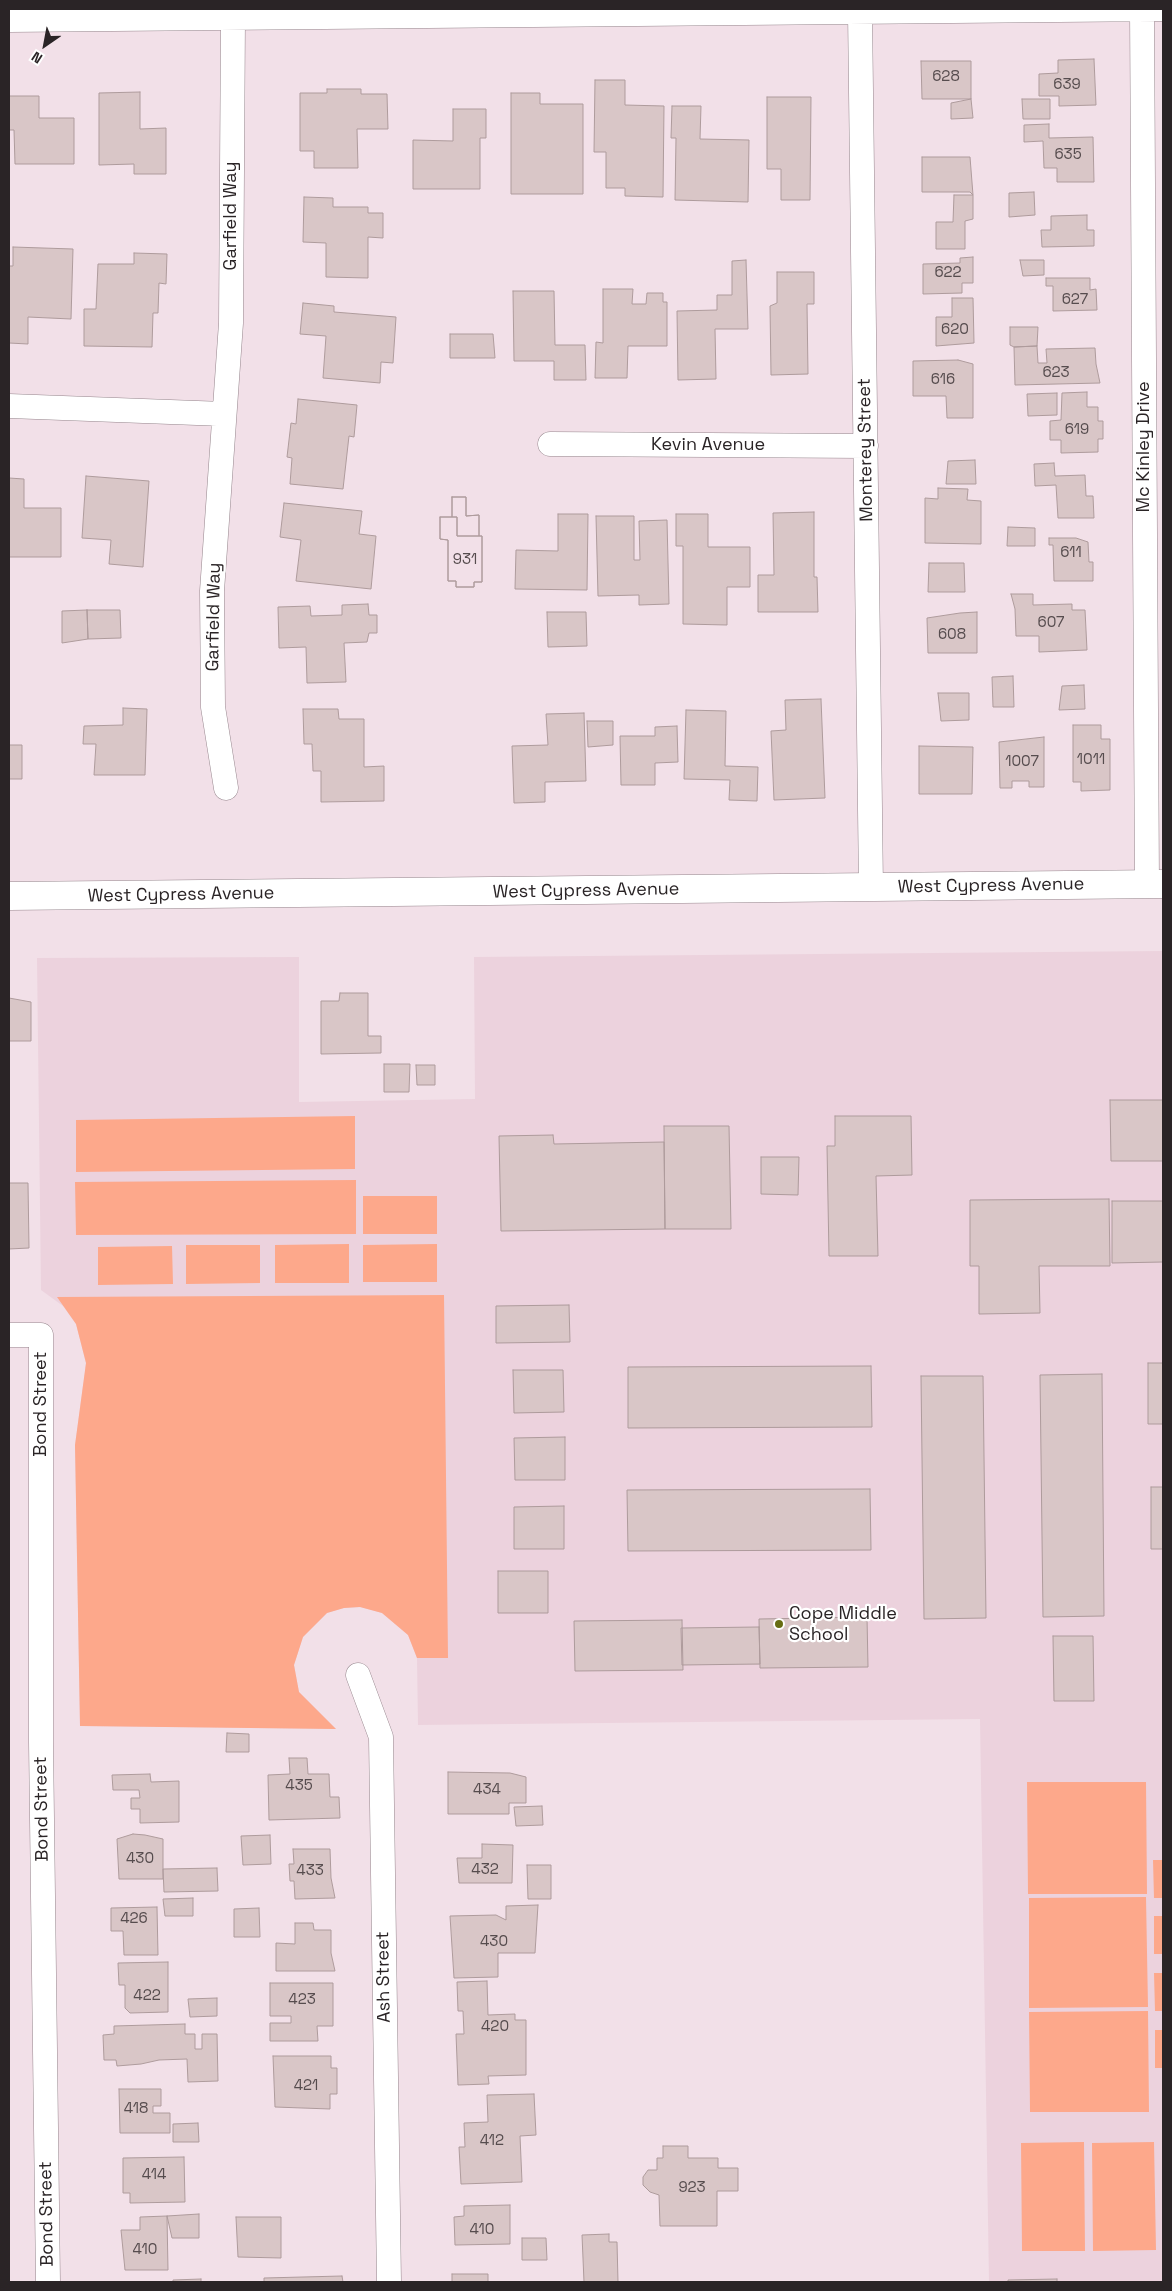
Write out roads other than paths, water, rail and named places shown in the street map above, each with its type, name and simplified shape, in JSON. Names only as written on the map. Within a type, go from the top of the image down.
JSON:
[{"type":"main road","name":"West Cypress Avenue","points":[[9,896],[1155,884]]},
{"type":"street","name":"Mc Kinley Drive","points":[[1142,9],[1155,884]]},
{"type":"street","points":[[9,20],[528,12],[860,12],[1163,9]]},
{"type":"street","name":"Monterey Street","points":[[860,12],[871,888]]},
{"type":"street","name":"Garfield Way","points":[[226,788],[213,707],[212,601],[231,322],[233,18]]},
{"type":"street","points":[[9,406],[224,414]]},
{"type":"street","name":"Kevin Avenue","points":[[550,444],[866,446]]},
{"type":"street","name":"Bond Street","points":[[9,1335],[41,1335],[41,1742],[48,2282]]},
{"type":"street","name":"Ash Street","points":[[358,1675],[380,1737],[389,2282]]},
{"type":"place","name":"Cope Middle School","points":[[779,1624]]}]
